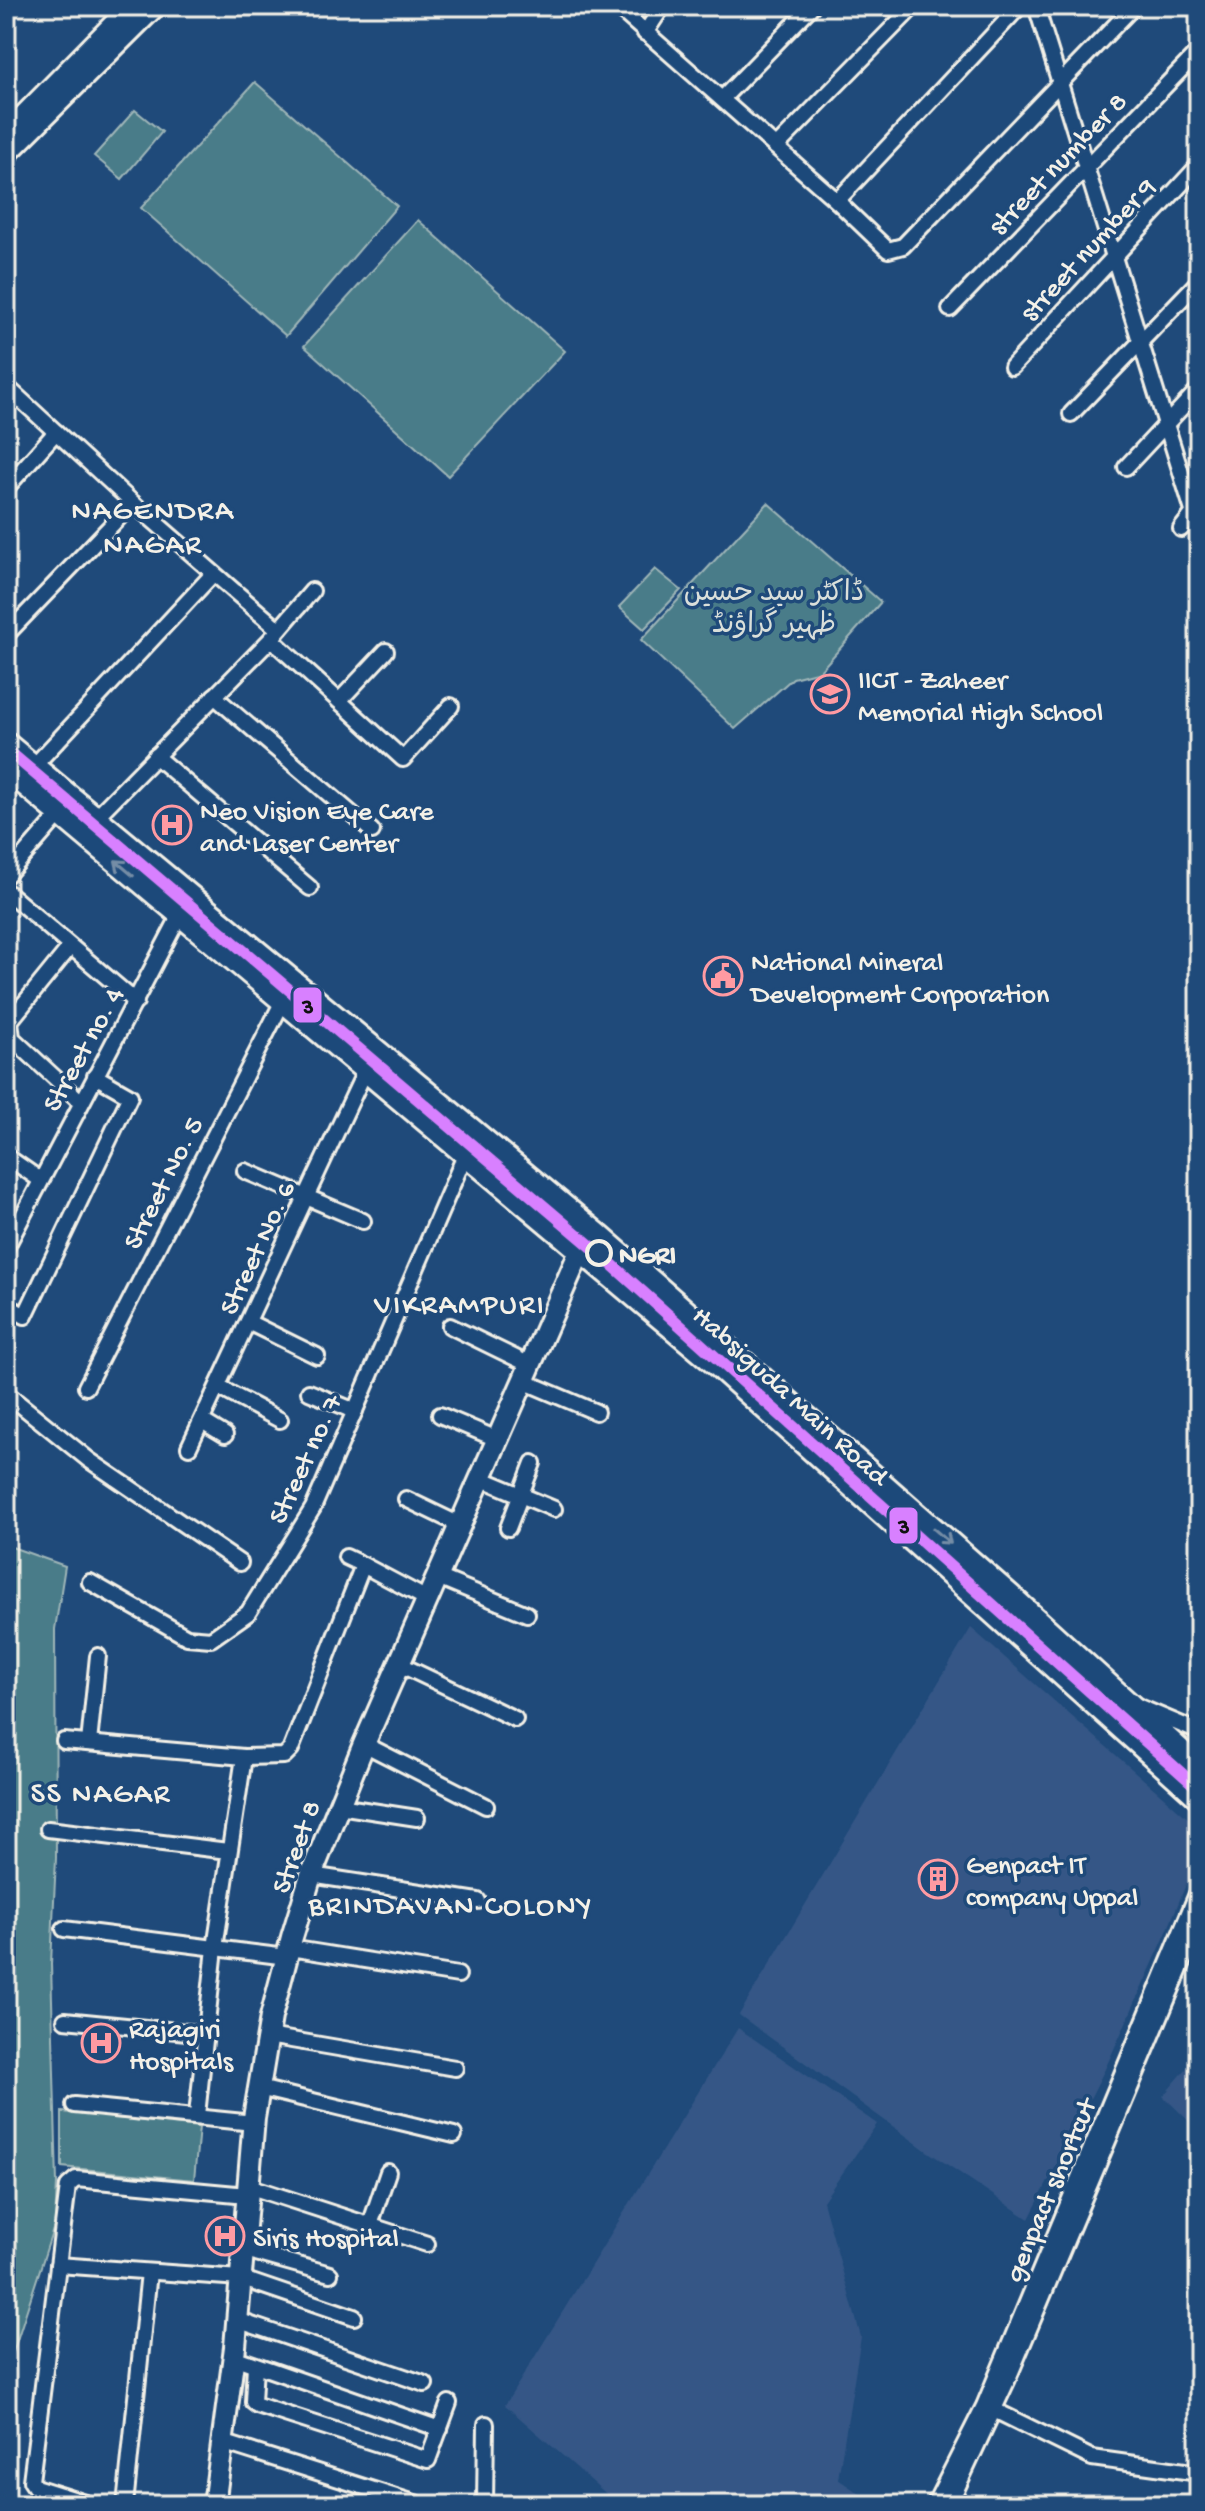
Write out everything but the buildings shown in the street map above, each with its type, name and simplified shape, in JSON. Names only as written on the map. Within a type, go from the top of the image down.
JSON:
[{"type":"main road","name":"Habsiguda Main Road","points":[[6,744],[100,830],[180,915],[721,1368],[990,1613],[1199,1797]]},
{"type":"main road","name":"Habsiguda Main Road","points":[[6,768],[60,814],[100,830],[529,1176],[1010,1596],[1199,1768]]},
{"type":"main road","points":[[990,1613],[1010,1596]]},
{"type":"street","points":[[6,134],[132,6]]},
{"type":"street","points":[[6,154],[155,6]]},
{"type":"street","points":[[616,6],[837,201],[888,250],[903,246],[1134,6]]},
{"type":"street","points":[[645,33],[663,6]]},
{"type":"street","points":[[722,99],[812,6]]},
{"type":"street","points":[[776,147],[914,6]]},
{"type":"street","points":[[837,201],[1020,6]]},
{"type":"street","points":[[1036,6],[1111,256],[1196,509],[1181,529]]},
{"type":"street","name":"street number 8","points":[[950,309],[1199,51]]},
{"type":"street","name":"street number 9","points":[[1012,367],[1111,256],[1199,165]]},
{"type":"street","points":[[1071,414],[1199,281]]},
{"type":"street","points":[[6,386],[213,574],[339,701],[403,759],[451,706]]},
{"type":"street","points":[[1126,467],[1199,389]]},
{"type":"street","points":[[6,488],[56,432]]},
{"type":"street","points":[[6,635],[133,503]]},
{"type":"street","points":[[33,767],[213,574]]},
{"type":"street","points":[[100,830],[155,756],[275,634],[312,591]]},
{"type":"street","points":[[339,701],[386,651]]},
{"type":"street","points":[[214,696],[372,831]]},
{"type":"street","points":[[155,756],[310,888]]},
{"type":"street","points":[[6,876],[60,814]]},
{"type":"street","points":[[6,891],[136,1002]]},
{"type":"street","name":"Street no. 4","points":[[6,1248],[39,1179],[180,915]]},
{"type":"street","points":[[70,947],[10,1021],[8,1030],[12,1038],[80,1101]]},
{"type":"street","name":"Street No. 5","points":[[86,1387],[283,1001]]},
{"type":"street","name":"Street No. 6","points":[[189,1447],[366,1069]]},
{"type":"street","points":[[6,1305],[25,1316],[130,1096],[95,1076]]},
{"type":"street","name":"Street no. 7","points":[[90,1582],[187,1637],[211,1639],[231,1628],[248,1613],[313,1508],[466,1153]]},
{"type":"street","points":[[6,1156],[39,1179]]},
{"type":"street","points":[[245,1171],[363,1221]]},
{"type":"street","name":"Street 8","points":[[214,2505],[237,2320],[254,2123],[268,2036],[288,1952],[311,1875],[364,1744],[581,1249]]},
{"type":"street","points":[[248,1322],[317,1356]]},
{"type":"street","points":[[450,1326],[596,1412]]},
{"type":"street","points":[[218,1387],[280,1420]]},
{"type":"street","points":[[309,1392],[355,1411]]},
{"type":"street","points":[[6,1393],[89,1460],[240,1563]]},
{"type":"street","points":[[440,1415],[497,1439]]},
{"type":"street","points":[[202,1421],[225,1435]]},
{"type":"street","points":[[508,1528],[533,1463]]},
{"type":"street","points":[[480,1478],[554,1509]]},
{"type":"street","points":[[406,1499],[460,1525]]},
{"type":"street","points":[[346,1557],[427,1599]]},
{"type":"street","points":[[64,1741],[244,1757],[284,1756],[291,1749],[363,1565]]},
{"type":"street","points":[[438,1577],[527,1614]]},
{"type":"street","points":[[89,1743],[98,1656]]},
{"type":"street","points":[[401,1665],[515,1719]]},
{"type":"street","points":[[1126,1701],[1199,1732]]},
{"type":"street","points":[[364,1744],[486,1806]]},
{"type":"street","points":[[197,2115],[215,1948],[244,1757]]},
{"type":"street","points":[[339,1806],[417,1818]]},
{"type":"street","points":[[48,1829],[228,1851]]},
{"type":"street","points":[[311,1875],[478,1901]]},
{"type":"street","name":"genpact shortcut","points":[[934,2505],[1024,2327],[1199,1889]]},
{"type":"street","points":[[949,2505],[994,2410],[1024,2327],[1199,1924]]},
{"type":"street","points":[[64,1929],[215,1948],[288,1952],[458,1975]]},
{"type":"street","points":[[65,2020],[207,2034]]},
{"type":"street","points":[[268,2036],[455,2068]]},
{"type":"street","points":[[259,2088],[454,2135]]},
{"type":"street","points":[[74,2105],[254,2123]]},
{"type":"street","points":[[370,2225],[388,2172]]},
{"type":"street","points":[[92,2505],[35,2487],[31,2481],[71,2181],[247,2191],[427,2244]]},
{"type":"street","points":[[242,2249],[330,2274]]},
{"type":"street","points":[[58,2265],[240,2278],[354,2317]]},
{"type":"street","points":[[125,2505],[149,2272]]},
{"type":"street","points":[[237,2320],[425,2384]]},
{"type":"street","points":[[233,2357],[440,2429]]},
{"type":"street","points":[[255,2365],[253,2402],[257,2405],[428,2460],[449,2403]]},
{"type":"street","points":[[994,2410],[1092,2458],[1199,2473]]},
{"type":"street","points":[[485,2505],[486,2424]]},
{"type":"street","points":[[222,2442],[421,2505]]},
{"type":"shaded area","points":[[971,1628],[1199,1828],[1199,1852],[1166,1934],[1105,2069],[1029,2219],[927,2151],[739,2015]]},
{"type":"shaded area","points":[[738,2028],[877,2124],[823,2201],[861,2337],[838,2479],[876,2505],[619,2505],[505,2405]]},
{"type":"shaded area","points":[[1199,2054],[1199,2131],[1163,2096]]},
{"type":"green space","points":[[255,82],[397,206],[286,336],[141,208]]},
{"type":"green space","points":[[135,110],[162,132],[122,179],[94,156]]},
{"type":"green space","points":[[418,220],[565,351],[448,476],[304,346]]},
{"type":"green space","name":"ڈاکٹر سید حسین ظہیر گراؤنڈ","points":[[768,503],[881,602],[820,671],[793,678],[735,729],[641,640]]},
{"type":"green space","points":[[655,569],[681,590],[644,629],[619,607]]},
{"type":"green space","points":[[6,1545],[65,1566],[55,1629],[56,1858],[51,1964],[57,2183],[55,2223],[6,2374]]},
{"type":"green space","points":[[62,2112],[199,2127],[194,2180],[62,2167]]},
{"type":"transit line","name":"3","points":[[6,749],[599,1253],[1199,1789]]},
{"type":"place","name":"IICT - Zaheer Memorial High School","points":[[830,694]]},
{"type":"place","name":"Neo Vision Eye Care and Laser Center","points":[[172,825]]},
{"type":"place","name":"National Mineral Development Corporation","points":[[723,976]]},
{"type":"place","name":"NGRI","points":[[599,1253]]},
{"type":"place","name":"Genpact IT company Uppal","points":[[938,1879]]},
{"type":"place","name":"Rajagiri Hospitals","points":[[101,2043]]},
{"type":"place","name":"Siris Hospital","points":[[225,2236]]},
{"type":"district","name":"NAGENDRA NAGAR","points":[[153,526]]},
{"type":"district","name":"VIKRAMPURI","points":[[460,1303]]},
{"type":"district","name":"SS NAGAR","points":[[101,1792]]},
{"type":"district","name":"BRINDAVAN COLONY","points":[[451,1904]]}]
